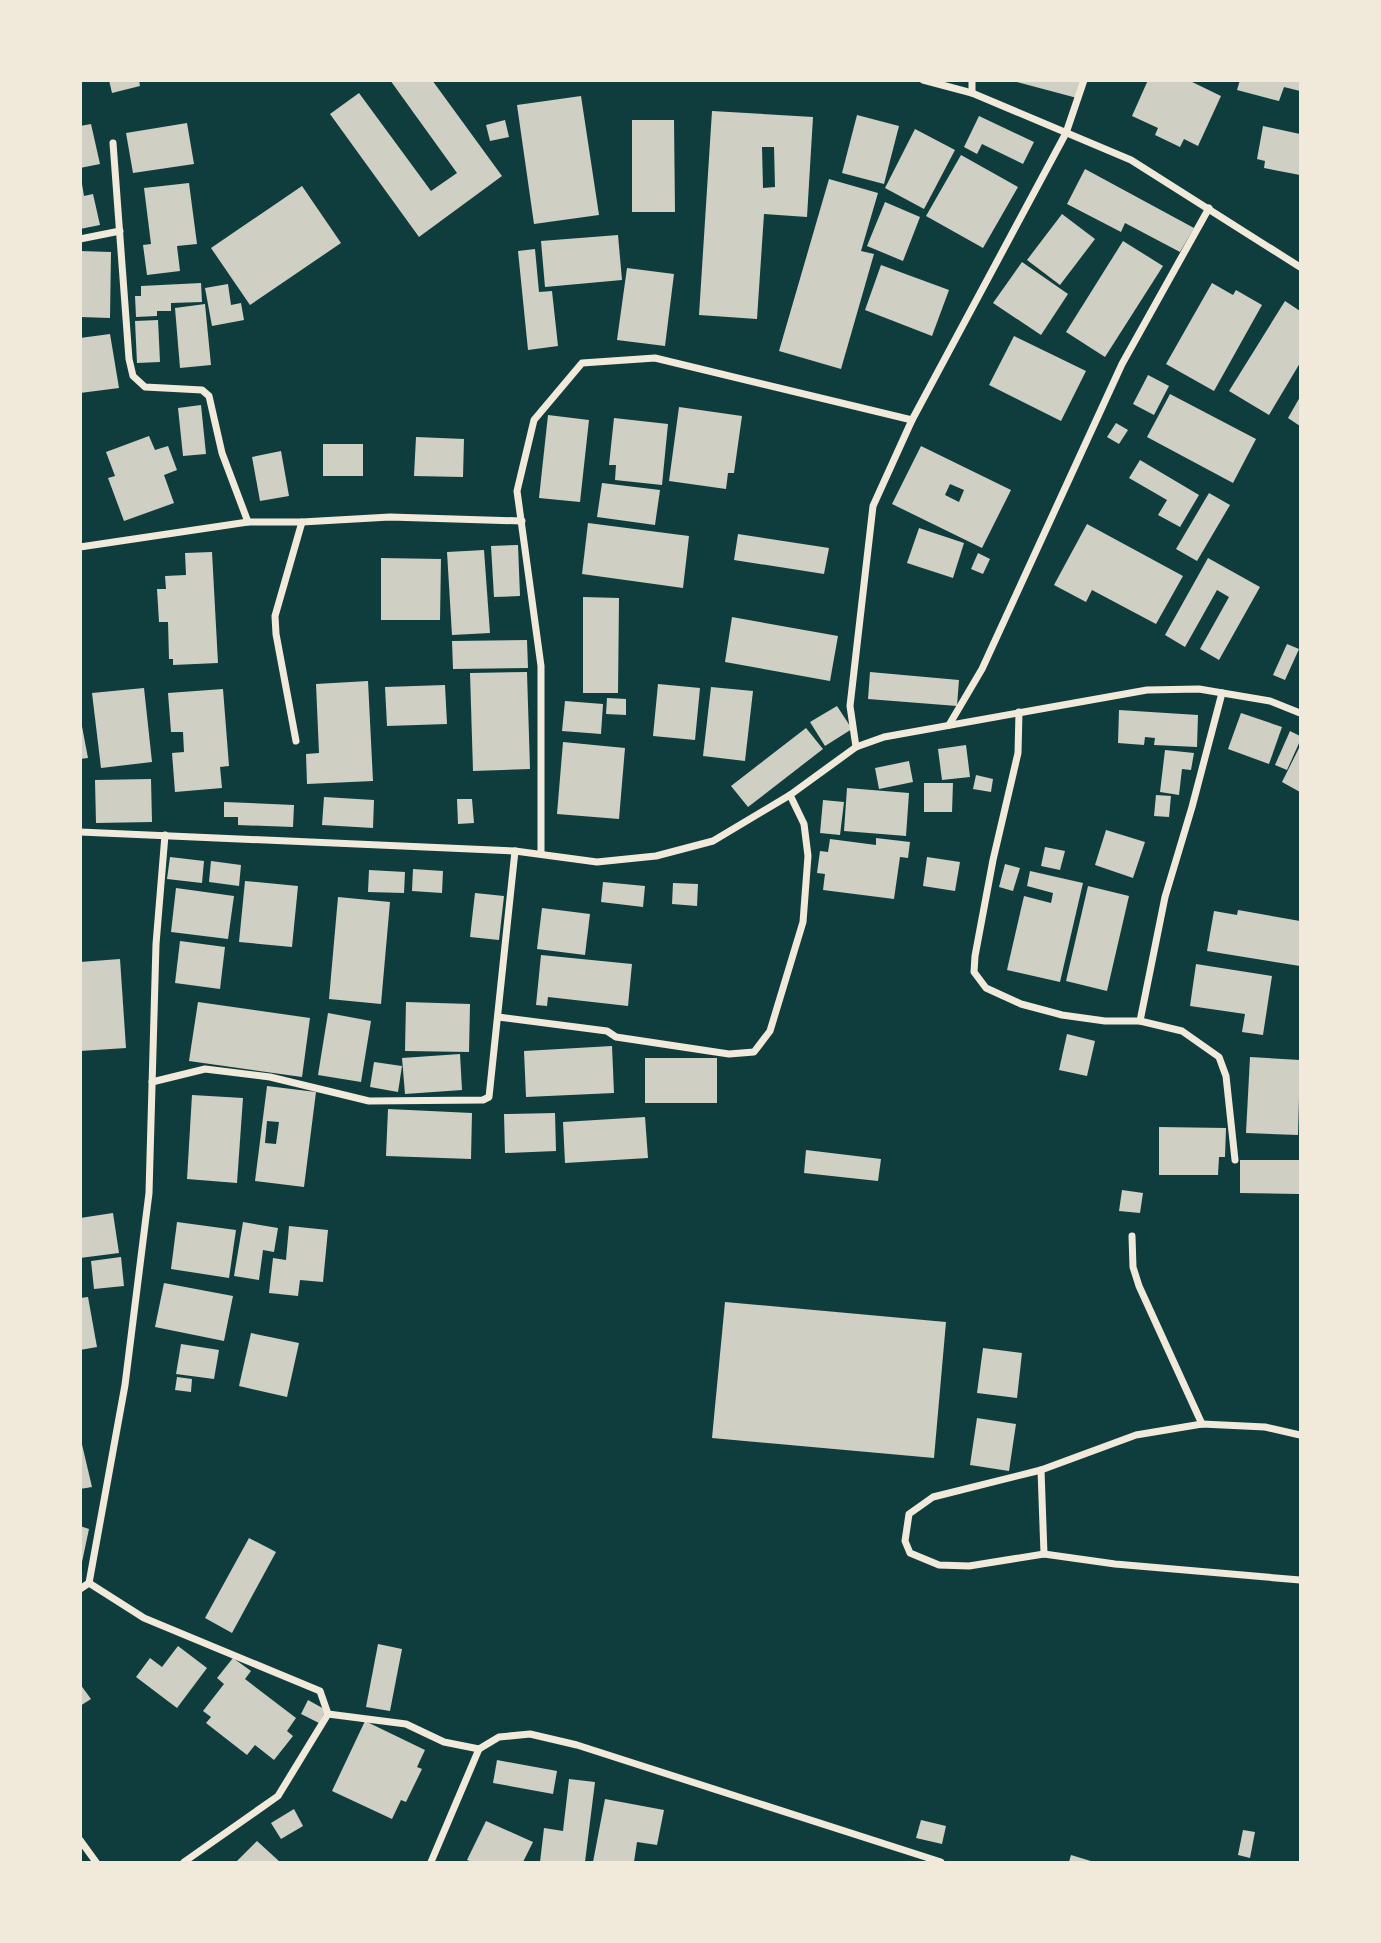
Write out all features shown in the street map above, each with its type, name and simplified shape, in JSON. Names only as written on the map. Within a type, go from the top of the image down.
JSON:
[{"type":"street","points":[[923,80],[972,93],[1131,160],[1300,267]]},
{"type":"street","points":[[972,80],[972,93]]},
{"type":"street","points":[[856,747],[850,706],[873,506],[912,420],[1066,133],[1084,80]]},
{"type":"street","points":[[113,143],[129,359],[133,376],[145,387],[202,390],[209,396],[222,453],[248,522]]},
{"type":"street","points":[[949,725],[982,669],[1122,364],[1209,208]]},
{"type":"street","points":[[80,239],[120,231]]},
{"type":"street","points":[[541,854],[541,666],[517,491],[534,420],[582,363],[655,358],[912,420]]},
{"type":"street","points":[[80,547],[248,522],[390,517],[522,521]]},
{"type":"street","points":[[296,741],[275,616],[302,522]]},
{"type":"street","points":[[80,832],[515,851],[597,862],[656,856],[713,841],[790,795],[856,747],[884,737],[1147,691],[1199,689],[1270,701],[1300,713]]},
{"type":"street","points":[[1140,1021],[1166,897],[1222,693]]},
{"type":"street","points":[[1019,712],[1018,753],[993,860],[974,972],[986,988],[1021,1004],[1062,1015],[1105,1021],[1140,1021],[1182,1031],[1219,1057],[1226,1076],[1235,1160]]},
{"type":"street","points":[[498,1017],[607,1031],[616,1037],[729,1054],[754,1052],[770,1031],[803,922],[807,856],[804,824],[790,795]]},
{"type":"street","points":[[80,1589],[89,1583],[128,1358],[149,1193],[156,944],[165,835]]},
{"type":"street","points":[[152,1082],[205,1069],[270,1077],[369,1101],[483,1100],[489,1097],[515,851]]},
{"type":"street","points":[[1132,1236],[1133,1267],[1139,1286],[1202,1424]]},
{"type":"street","points":[[1300,1435],[1265,1427],[1202,1424],[1136,1435],[1041,1470],[933,1497],[909,1514],[905,1541],[910,1553],[939,1565],[968,1566],[1044,1554],[1115,1564],[1300,1580]]},
{"type":"street","points":[[1041,1470],[1044,1554]]},
{"type":"street","points":[[89,1583],[144,1618],[320,1691],[328,1714]]},
{"type":"street","points":[[328,1714],[406,1724],[444,1742],[479,1749]]},
{"type":"street","points":[[184,1863],[278,1796],[328,1714]]},
{"type":"street","points":[[431,1863],[479,1749],[499,1737],[530,1734],[577,1745],[941,1863]]},
{"type":"street","points":[[80,1840],[96,1863]]},
{"type":"building","points":[[109,80],[139,80],[140,86],[112,93]]},
{"type":"building","points":[[390,80],[432,80],[502,176],[419,237],[330,114],[359,93],[431,191],[457,173]]},
{"type":"building","points":[[1009,80],[1081,80],[1077,98]]},
{"type":"building","points":[[1148,80],[1188,80],[1221,96],[1198,146],[1184,139],[1180,147],[1155,135],[1158,128],[1132,116]]},
{"type":"building","points":[[1240,80],[1300,80],[1300,91],[1284,87],[1279,101],[1237,90]]},
{"type":"building","points":[[581,96],[599,215],[534,224],[517,105]]},
{"type":"building","points":[[712,111],[813,117],[807,217],[764,214],[757,319],[699,315]],"holes":[[[762,147],[774,147],[775,187],[763,188]]]},
{"type":"building","points":[[857,115],[899,126],[884,184],[842,173]]},
{"type":"building","points":[[979,116],[1034,142],[1023,164],[982,144],[977,154],[964,147]]},
{"type":"building","points":[[505,120],[509,137],[490,141],[486,125]]},
{"type":"building","points":[[632,120],[674,120],[675,212],[632,212]]},
{"type":"building","points":[[187,123],[194,164],[133,173],[126,133]]},
{"type":"building","points":[[91,124],[100,164],[80,168],[80,126]]},
{"type":"building","points":[[1263,126],[1300,134],[1300,175],[1264,168],[1265,161],[1257,159]]},
{"type":"building","points":[[915,129],[955,150],[924,209],[885,188]]},
{"type":"building","points":[[961,155],[1018,187],[983,248],[926,216]]},
{"type":"building","points":[[1085,169],[1194,228],[1180,252],[1125,223],[1121,232],[1067,204]]},
{"type":"building","points":[[829,179],[878,193],[861,251],[874,254],[841,369],[779,351]]},
{"type":"building","points":[[189,183],[197,244],[177,246],[180,271],[147,275],[143,245],[151,244],[144,188]]},
{"type":"building","points":[[82,184],[84,196],[93,194],[100,225],[80,229]]},
{"type":"building","points":[[302,186],[341,243],[250,305],[211,248]]},
{"type":"building","points":[[885,202],[920,217],[903,261],[867,246]]},
{"type":"building","points":[[1062,214],[1095,239],[1060,285],[1027,260]]},
{"type":"building","points":[[618,235],[622,280],[545,287],[541,241]]},
{"type":"building","points":[[1123,241],[1163,266],[1105,357],[1066,332]]},
{"type":"building","points":[[535,249],[539,292],[552,291],[558,346],[528,350],[518,251]]},
{"type":"building","points":[[80,251],[111,252],[110,318],[80,317]]},
{"type":"building","points":[[1022,262],[1068,294],[1041,335],[993,303]]},
{"type":"building","points":[[881,265],[949,290],[932,336],[865,310]]},
{"type":"building","points":[[627,268],[674,274],[665,346],[617,340]]},
{"type":"building","points":[[201,283],[202,302],[171,303],[171,311],[157,311],[157,316],[136,317],[135,296],[141,296],[141,286]]},
{"type":"building","points":[[1212,283],[1233,295],[1236,290],[1262,305],[1214,391],[1166,364]]},
{"type":"building","points":[[228,284],[231,305],[241,303],[244,320],[212,326],[205,288]]},
{"type":"building","points":[[1285,301],[1300,311],[1300,363],[1269,415],[1229,391]]},
{"type":"building","points":[[205,304],[211,365],[180,368],[175,308]]},
{"type":"building","points":[[158,320],[160,362],[137,363],[135,321]]},
{"type":"building","points":[[110,334],[119,388],[80,393],[80,338]]},
{"type":"building","points":[[1014,336],[1086,371],[1061,421],[989,385]]},
{"type":"building","points":[[1148,375],[1169,386],[1154,415],[1133,404]]},
{"type":"building","points":[[1170,394],[1256,439],[1233,483],[1147,437]]},
{"type":"building","points":[[1300,397],[1300,426],[1288,418]]},
{"type":"building","points":[[201,405],[206,454],[183,456],[178,408]]},
{"type":"building","points":[[679,407],[742,416],[734,473],[728,473],[726,489],[669,481]]},
{"type":"building","points":[[548,415],[589,420],[580,502],[539,498]]},
{"type":"building","points":[[614,418],[668,424],[662,485],[615,480],[616,465],[609,465]]},
{"type":"building","points":[[1116,423],[1128,430],[1119,444],[1107,437]]},
{"type":"building","points":[[149,436],[155,450],[168,446],[177,470],[164,475],[174,503],[124,521],[108,478],[115,476],[106,452]]},
{"type":"building","points":[[416,437],[464,439],[463,477],[414,476]]},
{"type":"building","points":[[323,444],[363,444],[363,476],[323,476]]},
{"type":"building","points":[[921,446],[1011,490],[982,548],[892,504]],"holes":[[[950,484],[964,490],[959,502],[945,495]]]},
{"type":"building","points":[[281,451],[289,496],[260,501],[252,457]]},
{"type":"building","points":[[1140,460],[1199,495],[1180,527],[1158,515],[1167,500],[1129,478]]},
{"type":"building","points":[[602,483],[660,490],[655,525],[597,517]]},
{"type":"building","points":[[1209,493],[1230,505],[1197,561],[1176,549]]},
{"type":"building","points":[[588,523],[689,536],[683,588],[582,574]]},
{"type":"building","points":[[1087,524],[1183,576],[1156,624],[1092,590],[1086,602],[1054,585]]},
{"type":"building","points":[[919,528],[964,543],[953,578],[907,563]]},
{"type":"building","points":[[738,534],[829,548],[824,574],[734,560]]},
{"type":"building","points":[[518,545],[520,596],[494,597],[491,546]]},
{"type":"building","points":[[484,550],[490,633],[452,635],[447,552]]},
{"type":"building","points":[[212,552],[218,663],[173,665],[173,659],[169,659],[168,622],[159,622],[157,589],[166,589],[165,576],[186,575],[185,553]]},
{"type":"building","points":[[978,553],[990,559],[983,574],[971,569]]},
{"type":"building","points":[[381,558],[441,559],[440,620],[381,620]]},
{"type":"building","points":[[1208,558],[1260,587],[1219,660],[1200,649],[1229,597],[1217,590],[1185,647],[1165,635]]},
{"type":"building","points":[[583,597],[619,598],[618,693],[583,693]]},
{"type":"building","points":[[732,617],[838,636],[830,681],[725,662]]},
{"type":"building","points":[[527,640],[528,668],[453,669],[452,641]]},
{"type":"building","points":[[1287,644],[1299,649],[1285,680],[1273,675]]},
{"type":"building","points":[[527,672],[530,769],[473,771],[470,673]]},
{"type":"building","points":[[870,672],[959,680],[957,706],[868,699]]},
{"type":"building","points":[[368,681],[373,781],[307,784],[306,754],[319,753],[316,684]]},
{"type":"building","points":[[658,684],[700,688],[695,740],[653,736]]},
{"type":"building","points":[[445,685],[447,724],[387,726],[385,687]]},
{"type":"building","points":[[711,687],[753,691],[745,761],[703,756]]},
{"type":"building","points":[[144,688],[152,762],[101,768],[92,693]]},
{"type":"building","points":[[223,689],[229,766],[220,767],[222,788],[175,792],[172,753],[184,752],[183,732],[171,732],[168,693]]},
{"type":"building","points":[[607,698],[626,699],[626,715],[606,714]]},
{"type":"building","points":[[565,701],[603,704],[601,734],[562,731]]},
{"type":"building","points":[[837,706],[852,729],[825,746],[810,722]]},
{"type":"building","points":[[1119,710],[1198,715],[1197,747],[1154,745],[1155,738],[1145,737],[1144,745],[1118,743]]},
{"type":"building","points":[[1241,713],[1282,727],[1269,764],[1228,749]]},
{"type":"building","points":[[80,716],[88,758],[80,759]]},
{"type":"building","points":[[806,728],[823,749],[748,807],[731,786]]},
{"type":"building","points":[[1290,731],[1300,736],[1300,741],[1287,770],[1275,765]]},
{"type":"building","points":[[563,742],[625,748],[619,819],[557,814]]},
{"type":"building","points":[[966,745],[970,777],[942,780],[938,749]]},
{"type":"building","points":[[1300,746],[1300,792],[1282,782]]},
{"type":"building","points":[[1165,750],[1194,753],[1191,770],[1182,769],[1179,795],[1160,792]]},
{"type":"building","points":[[909,761],[913,782],[879,789],[875,768]]},
{"type":"building","points":[[976,775],[993,779],[991,792],[973,789]]},
{"type":"building","points":[[151,779],[152,822],[96,823],[95,780]]},
{"type":"building","points":[[924,783],[953,783],[952,812],[924,812]]},
{"type":"building","points":[[847,788],[909,793],[906,836],[844,831]]},
{"type":"building","points":[[1156,795],[1171,796],[1169,817],[1154,816]]},
{"type":"building","points":[[324,797],[374,800],[373,828],[322,825]]},
{"type":"building","points":[[457,799],[472,799],[474,823],[458,824]]},
{"type":"building","points":[[823,800],[844,802],[840,835],[820,833]]},
{"type":"building","points":[[224,802],[294,805],[293,827],[238,825],[238,817],[224,817]]},
{"type":"building","points":[[1106,830],[1145,842],[1133,878],[1095,865]]},
{"type":"building","points":[[876,838],[910,842],[908,858],[900,857],[894,899],[823,890],[825,874],[817,873],[820,851],[828,852],[830,839],[876,845]]},
{"type":"building","points":[[1045,847],[1065,851],[1060,870],[1041,866]]},
{"type":"building","points":[[170,857],[204,861],[202,883],[167,879]]},
{"type":"building","points":[[927,857],[960,862],[955,891],[923,886]]},
{"type":"building","points":[[211,861],[241,865],[239,886],[209,882]]},
{"type":"building","points":[[1005,864],[1020,868],[1013,891],[999,887]]},
{"type":"building","points":[[413,869],[443,871],[442,893],[412,891]]},
{"type":"building","points":[[369,870],[405,872],[404,893],[368,892]]},
{"type":"building","points":[[1030,871],[1083,883],[1060,982],[1007,970],[1024,896],[1051,903],[1053,893],[1027,886]]},
{"type":"building","points":[[245,881],[298,886],[292,947],[239,942]]},
{"type":"building","points":[[603,882],[645,886],[643,907],[601,902]]},
{"type":"building","points":[[673,883],[698,884],[697,906],[672,904]]},
{"type":"building","points":[[1088,886],[1129,896],[1107,991],[1066,981]]},
{"type":"building","points":[[176,888],[234,896],[228,939],[171,932]]},
{"type":"building","points":[[475,893],[504,896],[499,940],[470,937]]},
{"type":"building","points":[[338,897],[390,902],[381,1004],[329,999]]},
{"type":"building","points":[[542,908],[590,914],[585,955],[537,949]]},
{"type":"building","points":[[1238,910],[1300,921],[1300,966],[1207,951],[1214,911],[1237,915]]},
{"type":"building","points":[[180,941],[225,947],[220,989],[175,983]]},
{"type":"building","points":[[541,955],[632,964],[628,1006],[548,997],[547,1006],[536,1005]]},
{"type":"building","points":[[120,959],[126,1048],[80,1051],[80,962]]},
{"type":"building","points":[[1196,964],[1272,976],[1263,1035],[1242,1032],[1245,1014],[1190,1006]]},
{"type":"building","points":[[198,1002],[310,1018],[302,1077],[189,1061]]},
{"type":"building","points":[[406,1002],[470,1004],[469,1052],[405,1051]]},
{"type":"building","points":[[328,1013],[371,1021],[361,1082],[318,1075]]},
{"type":"building","points":[[1067,1034],[1095,1041],[1087,1076],[1059,1070]]},
{"type":"building","points":[[612,1046],[614,1093],[526,1097],[524,1051]]},
{"type":"building","points":[[460,1054],[462,1090],[405,1094],[402,1058]]},
{"type":"building","points":[[1250,1057],[1300,1060],[1298,1135],[1246,1133]]},
{"type":"building","points":[[645,1058],[717,1058],[717,1103],[645,1103]]},
{"type":"building","points":[[374,1062],[402,1066],[398,1092],[370,1087]]},
{"type":"building","points":[[267,1086],[316,1092],[304,1187],[255,1181]],"holes":[[[267,1121],[279,1122],[276,1144],[265,1143]]]},
{"type":"building","points":[[192,1095],[243,1098],[237,1183],[187,1179]]},
{"type":"building","points":[[388,1109],[472,1113],[471,1159],[386,1156]]},
{"type":"building","points":[[555,1113],[556,1151],[505,1153],[504,1114]]},
{"type":"building","points":[[645,1117],[648,1158],[565,1163],[563,1122]]},
{"type":"building","points":[[1159,1127],[1226,1128],[1225,1157],[1219,1157],[1218,1175],[1159,1175]]},
{"type":"building","points":[[806,1150],[881,1159],[878,1181],[804,1173]]},
{"type":"building","points":[[1240,1160],[1300,1160],[1300,1194],[1240,1193]]},
{"type":"building","points":[[1122,1190],[1143,1193],[1140,1213],[1119,1211]]},
{"type":"building","points":[[113,1213],[119,1253],[80,1258],[80,1218]]},
{"type":"building","points":[[177,1222],[236,1230],[229,1278],[171,1269]]},
{"type":"building","points":[[243,1222],[278,1228],[274,1252],[263,1250],[259,1280],[234,1276]]},
{"type":"building","points":[[289,1226],[328,1230],[323,1282],[300,1280],[298,1296],[269,1293],[273,1258],[286,1260]]},
{"type":"building","points":[[121,1257],[124,1286],[94,1289],[91,1261]]},
{"type":"building","points":[[164,1283],[233,1296],[224,1341],[155,1327]]},
{"type":"building","points":[[88,1297],[97,1347],[80,1350],[80,1298]]},
{"type":"building","points":[[725,1302],[946,1322],[934,1458],[712,1438]]},
{"type":"building","points":[[251,1333],[299,1343],[287,1397],[239,1386]]},
{"type":"building","points":[[181,1344],[219,1350],[214,1379],[176,1374]]},
{"type":"building","points":[[983,1348],[1022,1353],[1017,1398],[977,1393]]},
{"type":"building","points":[[177,1377],[192,1379],[191,1392],[175,1390]]},
{"type":"building","points":[[977,1418],[1016,1424],[1009,1471],[970,1465]]},
{"type":"building","points":[[80,1436],[92,1487],[80,1489]]},
{"type":"building","points":[[80,1526],[89,1529],[82,1562],[80,1561]]},
{"type":"building","points":[[249,1538],[276,1552],[232,1633],[205,1618]]},
{"type":"building","points":[[378,1644],[402,1649],[390,1711],[366,1707]]},
{"type":"building","points":[[178,1646],[207,1668],[177,1708],[136,1677],[150,1658],[162,1667]]},
{"type":"building","points":[[233,1658],[251,1671],[245,1679],[296,1718],[287,1731],[293,1736],[274,1760],[255,1745],[247,1755],[206,1723],[211,1717],[203,1711],[224,1684],[217,1678]]},
{"type":"building","points":[[80,1684],[91,1699],[80,1706]]},
{"type":"building","points":[[308,1700],[326,1710],[319,1723],[301,1714]]},
{"type":"building","points":[[365,1721],[425,1750],[417,1767],[422,1769],[406,1802],[401,1800],[392,1819],[332,1791]]},
{"type":"building","points":[[497,1760],[557,1771],[553,1794],[493,1783]]},
{"type":"building","points":[[569,1779],[595,1782],[585,1862],[540,1862],[544,1828],[563,1831]]},
{"type":"building","points":[[605,1799],[664,1810],[657,1845],[637,1842],[634,1862],[593,1862]]},
{"type":"building","points":[[294,1809],[303,1826],[281,1839],[271,1823]]},
{"type":"building","points":[[921,1820],[946,1826],[942,1844],[916,1838]]},
{"type":"building","points":[[486,1821],[533,1842],[523,1862],[467,1860]]},
{"type":"building","points":[[1243,1830],[1255,1832],[1250,1858],[1238,1855]]},
{"type":"building","points":[[257,1841],[280,1862],[236,1862]]},
{"type":"building","points":[[1071,1855],[1094,1862],[1069,1862]]}]
